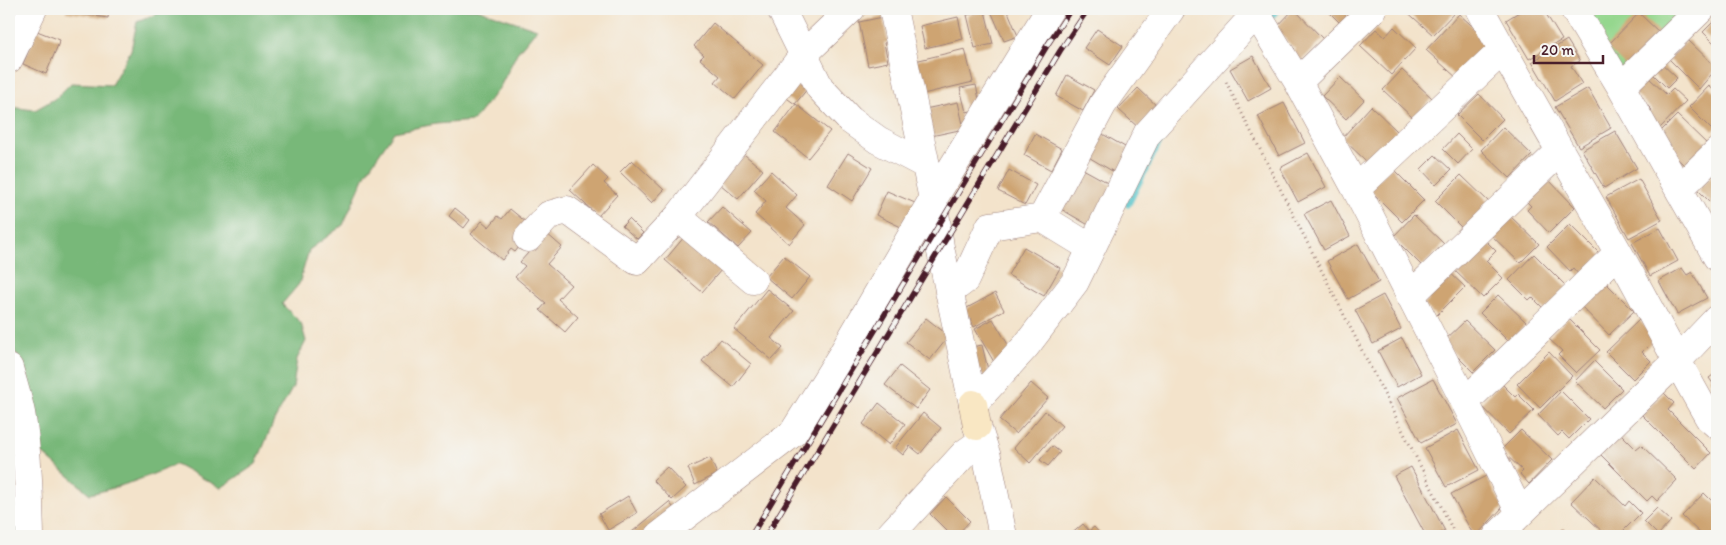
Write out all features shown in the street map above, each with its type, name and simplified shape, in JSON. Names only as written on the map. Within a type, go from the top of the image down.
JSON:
[{"type":"street","points":[[9,59],[33,9]]},
{"type":"street","points":[[782,9],[820,88],[850,120],[878,140],[926,165]]},
{"type":"street","points":[[528,238],[549,215],[566,210],[637,261],[678,216],[804,54],[851,9]]},
{"type":"street","points":[[893,9],[933,199],[976,421],[987,457],[1003,536]]},
{"type":"street","points":[[659,536],[793,433],[840,358],[933,199],[1050,9]]},
{"type":"street","points":[[1042,218],[1104,104],[1171,9]]},
{"type":"street","points":[[1298,82],[1372,9]]},
{"type":"street","points":[[1480,9],[1559,152],[1618,253],[1684,354],[1709,418],[1717,424]]},
{"type":"street","points":[[1574,9],[1621,87],[1717,257]]},
{"type":"street","points":[[1621,87],[1701,9]]},
{"type":"street","points":[[889,536],[965,453],[976,421],[1026,346],[1075,282],[1147,134],[1260,17],[1298,82],[1356,189],[1466,402],[1520,513]]},
{"type":"street","points":[[1356,189],[1502,50]]},
{"type":"street","points":[[1410,296],[1559,152]]},
{"type":"street","points":[[1679,189],[1717,152]]},
{"type":"street","points":[[678,216],[753,280]]},
{"type":"street","points":[[950,292],[965,280],[990,226],[1042,218],[1091,248]]},
{"type":"street","points":[[1466,402],[1618,253]]},
{"type":"street","points":[[1497,536],[1684,354],[1717,319]]},
{"type":"street","points":[[9,368],[21,413],[28,474],[30,536]]},
{"type":"path","points":[[1225,80],[1456,536]]},
{"type":"green space","points":[[170,9],[477,9],[537,29],[517,53],[500,87],[473,121],[436,124],[394,132],[366,173],[343,225],[309,250],[299,284],[282,304],[301,323],[306,341],[297,359],[293,387],[274,421],[256,464],[221,488],[176,464],[134,481],[90,494],[41,452],[27,375],[9,340],[9,107],[35,110],[56,98],[71,83],[111,85],[131,50],[137,22]]},
{"type":"green space","points":[[1581,9],[1670,9],[1681,19],[1623,78]]},
{"type":"green space","points":[[9,413],[20,536],[9,536]]},
{"type":"building","points":[[66,9],[109,9],[108,18],[66,12]]},
{"type":"building","points":[[990,9],[1007,9],[1018,36],[1004,41]]},
{"type":"building","points":[[1294,9],[1323,39],[1298,64],[1292,52],[1295,49],[1275,29]]},
{"type":"building","points":[[1326,9],[1358,9],[1342,25]]},
{"type":"building","points":[[1404,9],[1458,9],[1433,35]]},
{"type":"building","points":[[1524,9],[1543,9],[1562,40],[1529,59],[1506,20]]},
{"type":"building","points":[[985,11],[993,44],[975,48],[967,15]]},
{"type":"building","points":[[1639,13],[1662,35],[1629,70],[1606,47]]},
{"type":"building","points":[[1459,14],[1491,43],[1458,79],[1426,50]]},
{"type":"building","points":[[883,17],[888,42],[884,43],[888,62],[868,66],[859,22]]},
{"type":"building","points":[[958,17],[963,39],[925,48],[920,26]]},
{"type":"building","points":[[1717,18],[1717,46],[1703,32]]},
{"type":"building","points":[[713,23],[763,65],[735,99],[715,82],[720,76],[700,59],[704,55],[694,46]]},
{"type":"building","points":[[1394,27],[1416,48],[1391,75],[1360,46],[1376,29],[1385,37]]},
{"type":"building","points":[[1097,29],[1123,46],[1110,65],[1084,48]]},
{"type":"building","points":[[37,31],[60,40],[46,74],[23,64]]},
{"type":"building","points":[[1567,40],[1580,61],[1571,66],[1582,84],[1555,101],[1532,62]]},
{"type":"building","points":[[1688,40],[1717,68],[1699,89],[1669,59]]},
{"type":"building","points":[[965,49],[973,82],[923,94],[915,61]]},
{"type":"building","points":[[1253,56],[1271,88],[1248,101],[1230,69]]},
{"type":"building","points":[[1659,61],[1677,78],[1667,88],[1650,71]]},
{"type":"building","points":[[1402,70],[1432,98],[1413,118],[1383,90]]},
{"type":"building","points":[[800,71],[813,82],[795,104],[781,94]]},
{"type":"building","points":[[1067,75],[1094,90],[1083,111],[1056,96]]},
{"type":"building","points":[[1647,76],[1667,95],[1673,89],[1686,101],[1660,128],[1647,115],[1652,110],[1633,91]]},
{"type":"building","points":[[1340,77],[1364,100],[1346,119],[1322,96]]},
{"type":"building","points":[[976,85],[981,109],[966,112],[960,88]]},
{"type":"building","points":[[1709,86],[1717,93],[1717,127],[1713,131],[1689,107]]},
{"type":"building","points":[[1138,88],[1160,109],[1141,130],[1118,109]]},
{"type":"building","points":[[1588,88],[1611,128],[1579,147],[1555,107]]},
{"type":"building","points":[[1479,94],[1503,119],[1482,140],[1457,115]]},
{"type":"building","points":[[958,102],[964,129],[931,136],[925,109]]},
{"type":"building","points":[[1284,103],[1305,143],[1279,156],[1258,116]]},
{"type":"building","points":[[796,104],[830,131],[808,158],[775,132]]},
{"type":"building","points":[[1371,106],[1397,131],[1367,162],[1342,138]]},
{"type":"building","points":[[1677,115],[1708,145],[1686,167],[1655,137]]},
{"type":"building","points":[[1503,127],[1532,155],[1510,178],[1481,150]]},
{"type":"building","points":[[1615,131],[1637,168],[1604,188],[1582,150]]},
{"type":"building","points":[[1099,132],[1132,151],[1119,175],[1085,155]]},
{"type":"building","points":[[1035,134],[1062,149],[1051,170],[1024,155]]},
{"type":"building","points":[[1457,134],[1472,149],[1458,164],[1443,149]]},
{"type":"building","points":[[739,150],[763,170],[738,199],[714,179]]},
{"type":"building","points":[[848,153],[872,168],[852,201],[828,185]]},
{"type":"building","points":[[1308,153],[1326,187],[1298,202],[1280,168]]},
{"type":"building","points":[[1435,155],[1451,170],[1436,185],[1421,169]]},
{"type":"building","points":[[632,160],[664,190],[652,203],[620,172]]},
{"type":"building","points":[[593,165],[608,179],[604,183],[617,195],[598,216],[570,190]]},
{"type":"building","points":[[1391,167],[1424,200],[1402,222],[1369,189]]},
{"type":"building","points":[[1083,169],[1114,186],[1092,227],[1061,209]]},
{"type":"building","points":[[1009,170],[1036,185],[1025,205],[998,191]]},
{"type":"building","points":[[1717,170],[1717,209],[1698,190]]},
{"type":"building","points":[[771,171],[797,195],[786,208],[805,225],[789,244],[755,214],[766,201],[754,190]]},
{"type":"building","points":[[1461,175],[1490,203],[1464,230],[1435,201]]},
{"type":"building","points":[[1546,177],[1575,207],[1549,233],[1527,210],[1531,206],[1524,199]]},
{"type":"building","points":[[1639,179],[1662,220],[1629,238],[1606,197]]},
{"type":"building","points":[[887,191],[915,203],[903,228],[876,215]]},
{"type":"building","points":[[1331,200],[1350,236],[1324,250],[1304,214]]},
{"type":"building","points":[[722,207],[752,233],[738,248],[708,222]]},
{"type":"building","points":[[455,208],[470,220],[464,228],[449,216]]},
{"type":"building","points":[[510,209],[527,223],[523,242],[515,252],[511,249],[502,260],[471,234],[482,221],[489,227],[498,216],[502,219]]},
{"type":"building","points":[[1508,214],[1539,244],[1520,263],[1489,233]]},
{"type":"building","points":[[1414,215],[1444,244],[1422,266],[1393,237]]},
{"type":"building","points":[[629,219],[643,233],[637,239],[622,226]]},
{"type":"building","points":[[1570,224],[1601,255],[1580,276],[1573,268],[1570,271],[1547,247]]},
{"type":"building","points":[[1660,228],[1678,261],[1650,276],[1632,243]]},
{"type":"building","points":[[546,233],[562,247],[547,264],[571,285],[558,299],[578,317],[565,332],[540,310],[546,303],[515,277],[525,266],[520,262]]},
{"type":"building","points":[[685,236],[722,269],[702,292],[665,260]]},
{"type":"building","points":[[1486,241],[1496,251],[1486,261],[1503,278],[1483,298],[1451,267]]},
{"type":"building","points":[[1358,244],[1379,282],[1348,299],[1327,261]]},
{"type":"building","points":[[1024,247],[1060,268],[1044,296],[1008,275]]},
{"type":"building","points":[[1534,254],[1567,287],[1545,310],[1532,297],[1529,300],[1509,280]]},
{"type":"building","points":[[784,256],[810,277],[792,299],[766,277]]},
{"type":"building","points":[[1682,268],[1687,275],[1692,272],[1707,298],[1677,314],[1659,281]]},
{"type":"building","points":[[1446,269],[1465,287],[1436,316],[1424,305],[1429,300],[1422,293]]},
{"type":"building","points":[[1601,278],[1634,311],[1609,335],[1577,302]]},
{"type":"building","points":[[767,289],[794,311],[771,338],[783,348],[772,360],[734,329]]},
{"type":"building","points":[[995,293],[1004,310],[974,327],[965,309]]},
{"type":"building","points":[[1383,295],[1401,329],[1373,344],[1355,310]]},
{"type":"building","points":[[1498,295],[1527,323],[1509,342],[1480,313]]},
{"type":"building","points":[[926,318],[949,336],[930,360],[906,342]]},
{"type":"building","points":[[1568,318],[1600,350],[1576,373],[1558,355],[1562,351],[1548,338]]},
{"type":"building","points":[[993,319],[1013,353],[998,369],[975,329]]},
{"type":"building","points":[[1639,320],[1656,338],[1642,352],[1651,361],[1633,379],[1606,352]]},
{"type":"building","points":[[1465,321],[1495,350],[1473,372],[1443,342]]},
{"type":"building","points":[[1402,338],[1421,374],[1397,387],[1378,351]]},
{"type":"building","points":[[721,339],[751,364],[733,387],[702,361]]},
{"type":"building","points":[[982,345],[989,374],[974,378],[967,348]]},
{"type":"building","points":[[1549,352],[1572,376],[1540,408],[1517,384]]},
{"type":"building","points":[[1594,361],[1622,389],[1603,408],[1575,381]]},
{"type":"building","points":[[900,366],[930,390],[916,409],[885,385]]},
{"type":"building","points":[[1717,372],[1717,389],[1709,378]]},
{"type":"building","points":[[1433,379],[1457,424],[1421,443],[1397,398]]},
{"type":"building","points":[[1031,383],[1048,398],[1016,434],[999,420]]},
{"type":"building","points":[[1501,383],[1515,397],[1518,394],[1534,410],[1509,434],[1480,404]]},
{"type":"building","points":[[1561,391],[1589,419],[1569,439],[1562,432],[1558,436],[1538,415]]},
{"type":"building","points":[[1664,393],[1674,403],[1668,410],[1711,453],[1696,469],[1642,415]]},
{"type":"building","points":[[879,403],[905,424],[889,445],[863,424]]},
{"type":"building","points":[[1045,411],[1062,426],[1030,463],[1014,448]]},
{"type":"building","points":[[923,413],[941,428],[920,454],[910,446],[903,455],[895,448]]},
{"type":"building","points":[[1458,430],[1479,470],[1446,487],[1425,448]]},
{"type":"building","points":[[1521,430],[1552,460],[1529,484],[1520,474],[1523,471],[1501,450]]},
{"type":"building","points":[[1619,432],[1636,449],[1641,445],[1677,480],[1657,501],[1652,496],[1647,501],[1599,453]]},
{"type":"building","points":[[1052,446],[1060,452],[1048,466],[1040,460]]},
{"type":"building","points":[[710,458],[717,474],[695,485],[688,468]]},
{"type":"building","points":[[667,467],[686,487],[672,500],[653,480]]},
{"type":"building","points":[[1411,467],[1445,531],[1434,536],[1426,536],[1394,476]]},
{"type":"building","points":[[1486,476],[1503,507],[1474,536],[1451,494]]},
{"type":"building","points":[[1595,477],[1625,506],[1629,501],[1641,513],[1618,536],[1607,536],[1571,502]]},
{"type":"building","points":[[1704,493],[1717,506],[1717,536],[1703,536],[1682,516]]},
{"type":"building","points":[[628,496],[637,513],[608,530],[599,514]]},
{"type":"building","points":[[946,497],[970,521],[956,536],[952,536],[930,514]]},
{"type":"building","points":[[669,502],[676,511],[645,536],[627,536]]},
{"type":"building","points":[[1657,508],[1671,521],[1658,535],[1644,521]]},
{"type":"building","points":[[1083,524],[1089,531],[1094,527],[1102,536],[1069,536]]},
{"type":"building","points":[[1564,528],[1572,536],[1556,536]]},
{"type":"waterway","points":[[1267,20],[1278,9]]},
{"type":"waterway","points":[[1128,204],[1160,140],[1165,134]]},
{"type":"railway","points":[[751,536],[1071,9]]},
{"type":"railway","points":[[766,536],[1060,51],[1088,9]]}]
